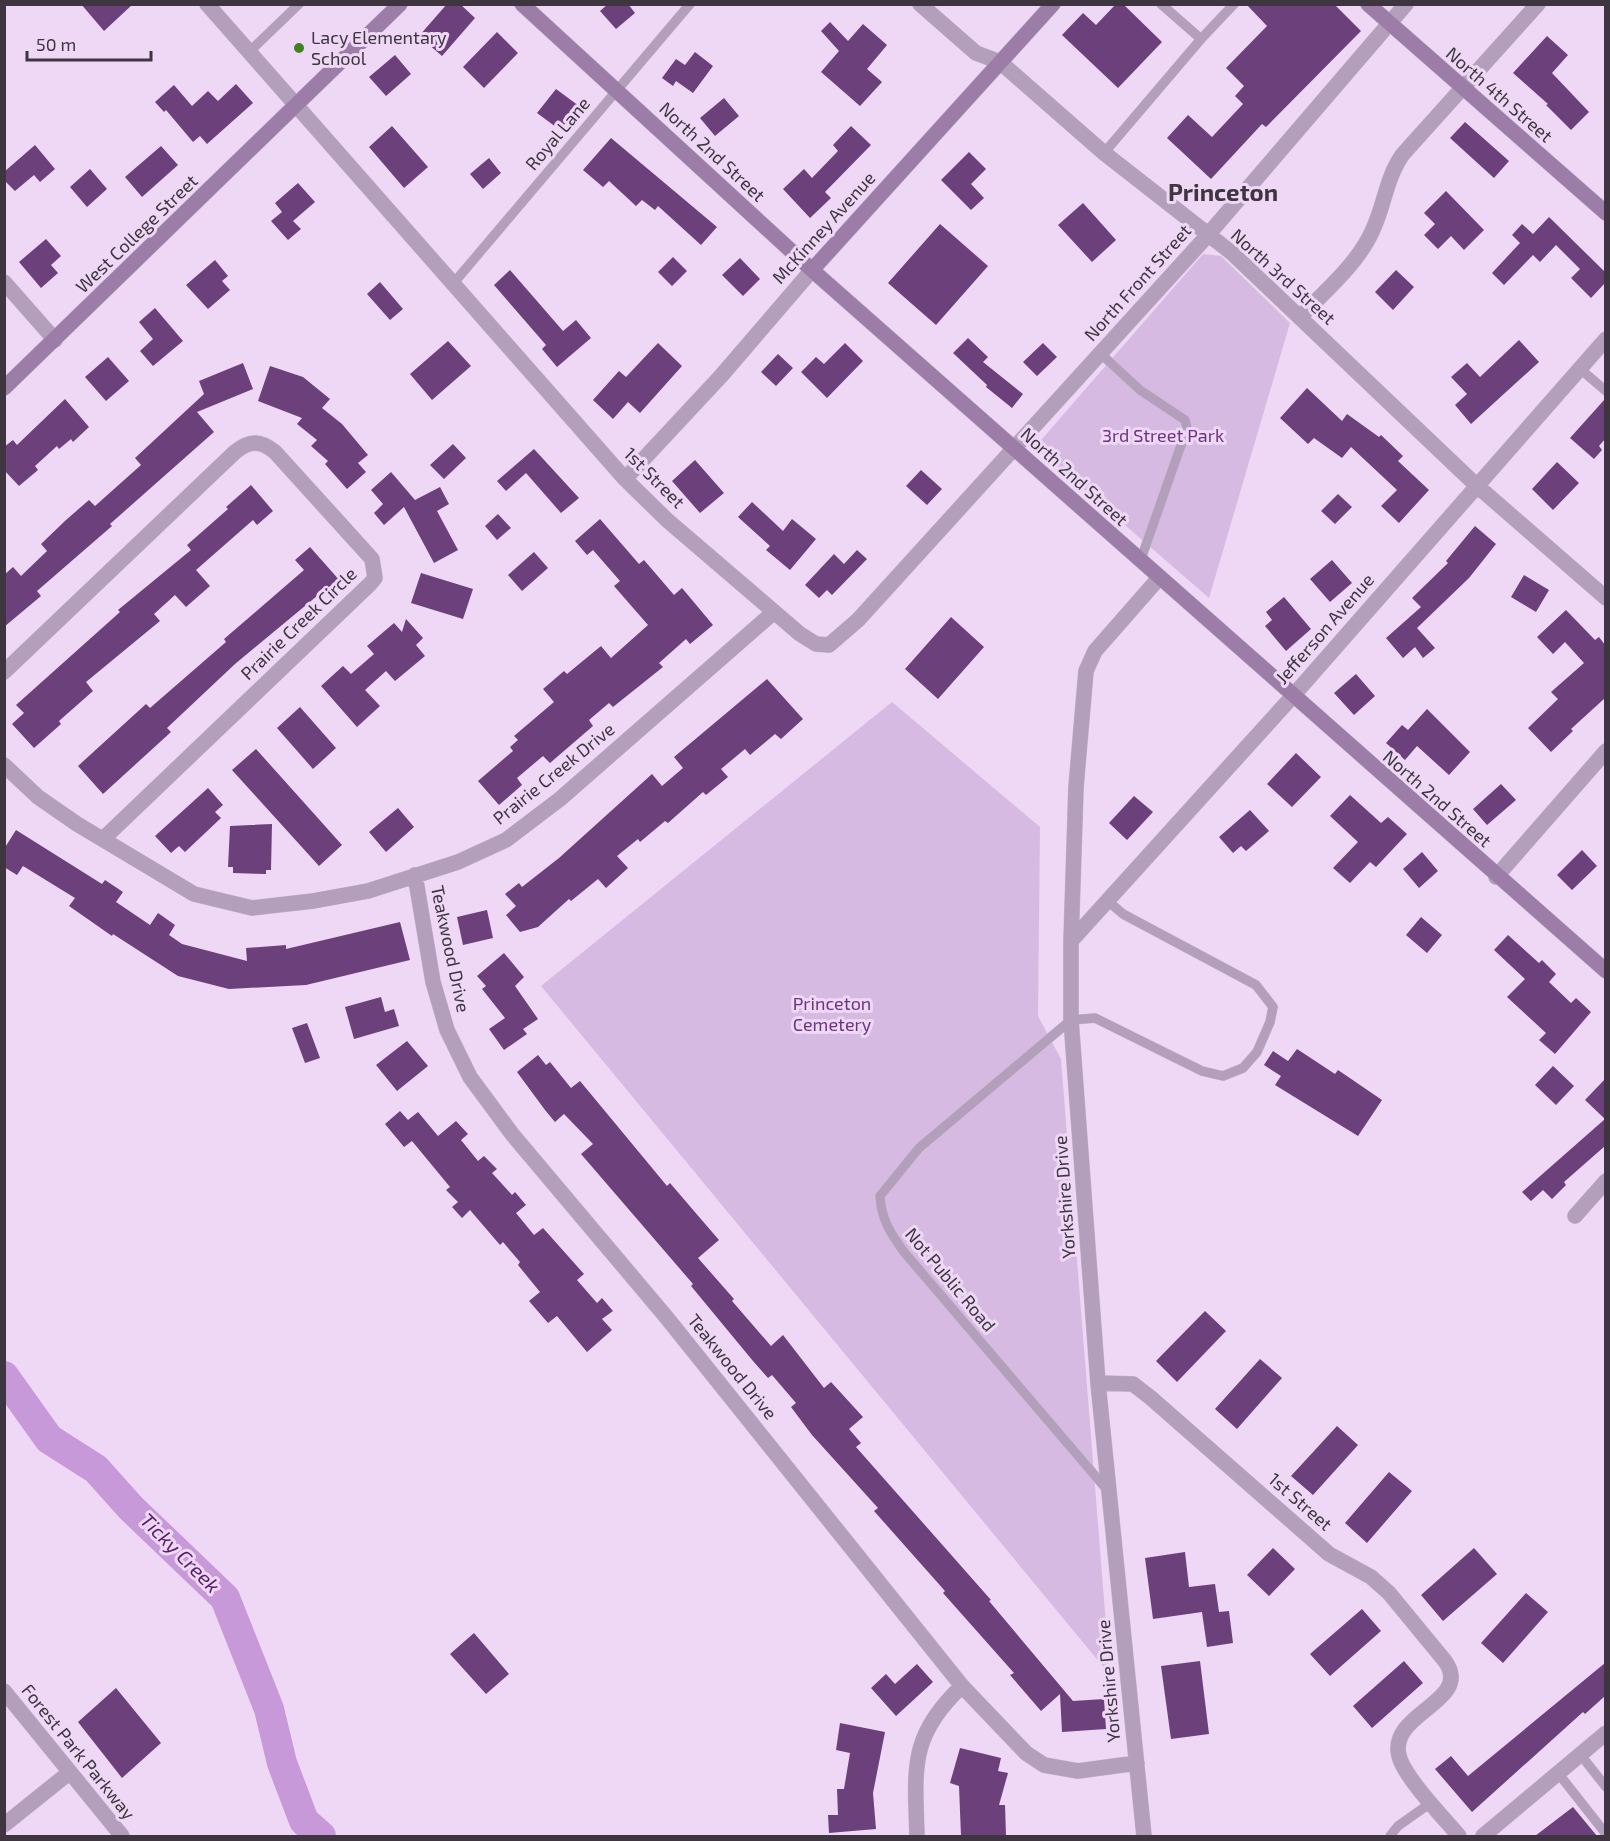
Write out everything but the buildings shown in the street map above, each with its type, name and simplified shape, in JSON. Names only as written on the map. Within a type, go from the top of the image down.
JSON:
[{"type":"street","name":"1st Street","points":[[207,4],[625,479],[667,520],[774,612],[816,644],[830,645],[858,620],[1015,450]]},
{"type":"street","name":"West College Street","points":[[4,388],[400,4]]},
{"type":"street","name":"North 3rd Street","points":[[920,4],[976,53],[999,62],[1104,153],[1207,236],[1232,253],[1476,485],[1605,598]]},
{"type":"street","name":"McKinney Avenue","points":[[625,479],[721,376],[812,270],[1053,4]]},
{"type":"street","name":"North 4th Street","points":[[1368,4],[1605,213]]},
{"type":"street","name":"North Front Street","points":[[1015,450],[1207,236],[1406,4]]},
{"type":"street","points":[[1300,317],[1359,252],[1374,229],[1389,178],[1403,154],[1538,4]]},
{"type":"street","name":"North 2nd Street","points":[[531,7],[616,91],[812,270],[1292,697],[1605,971]]},
{"type":"street","points":[[4,282],[55,340]]},
{"type":"street","name":"Jefferson Avenue","points":[[1071,941],[1109,902],[1292,697],[1605,339]]},
{"type":"street","name":"Prairie Creek Circle","points":[[4,672],[235,452],[252,442],[264,444],[275,452],[372,559],[375,578],[370,585],[103,839]]},
{"type":"street","name":"Yorkshire Drive","points":[[1144,1836],[1098,1383],[1071,1020],[1071,941],[1076,787],[1086,671],[1095,651],[1158,578]]},
{"type":"street","name":"Prairie Creek Drive","points":[[4,765],[38,797],[194,894],[252,908],[368,891],[458,862],[506,840],[560,799],[774,612]]},
{"type":"street","points":[[1496,877],[1605,751]]},
{"type":"street","name":"Teakwood Drive","points":[[415,875],[433,982],[447,1030],[470,1077],[512,1134],[667,1318],[962,1686],[1026,1753],[1044,1765],[1078,1771],[1137,1763]]},
{"type":"street","points":[[1575,1216],[1604,1185]]},
{"type":"street","name":"1st Street","points":[[1098,1383],[1133,1384],[1142,1390],[1329,1554],[1371,1577],[1389,1593],[1445,1661],[1451,1670],[1452,1681],[1448,1691],[1402,1731],[1398,1743],[1403,1767],[1432,1802]]},
{"type":"street","points":[[917,1836],[915,1783],[920,1745],[936,1711],[962,1686]]},
{"type":"street","name":"Forest Park Parkway","points":[[4,1691],[122,1836]]},
{"type":"street","points":[[1484,1836],[1605,1733]]},
{"type":"street","points":[[4,1825],[70,1772]]},
{"type":"street","points":[[1432,1802],[1459,1836]]},
{"type":"lane","points":[[248,53],[299,4]]},
{"type":"lane","name":"Royal Lane","points":[[452,285],[690,4]]},
{"type":"lane","points":[[1161,4],[1201,39]]},
{"type":"lane","points":[[1104,153],[1201,39],[1234,4]]},
{"type":"lane","points":[[1101,354],[1140,390],[1185,420],[1186,428],[1140,562]]},
{"type":"lane","points":[[1579,368],[1605,391]]},
{"type":"lane","points":[[1071,1020],[1095,1018],[1202,1071],[1223,1076],[1243,1068],[1257,1052],[1270,1022],[1273,1006],[1256,985],[1123,914],[1109,902]]},
{"type":"lane","name":"Not Public Road","points":[[1071,1020],[920,1148],[880,1196],[880,1212],[889,1231],[904,1252],[1110,1494]]},
{"type":"lane","points":[[1580,1754],[1605,1787]]},
{"type":"lane","points":[[1558,1773],[1605,1834]]},
{"type":"lane","points":[[1390,1836],[1398,1826],[1432,1802]]},
{"type":"green space","name":"3rd Street Park","points":[[1203,254],[1221,256],[1290,323],[1209,598],[1035,447]]},
{"type":"green space","name":"Princeton Cemetery","points":[[892,702],[1040,827],[1038,1016],[1061,1059],[1110,1675],[541,986]]},
{"type":"waterway","name":"Ticky Creek","points":[[4,1376],[49,1439],[96,1469],[131,1508],[225,1598],[269,1709],[282,1763],[304,1821],[321,1836]]},
{"type":"place","name":"Lacy Elementary School","points":[[299,48]]},
{"type":"district","name":"Princeton","points":[[1223,193]]}]
